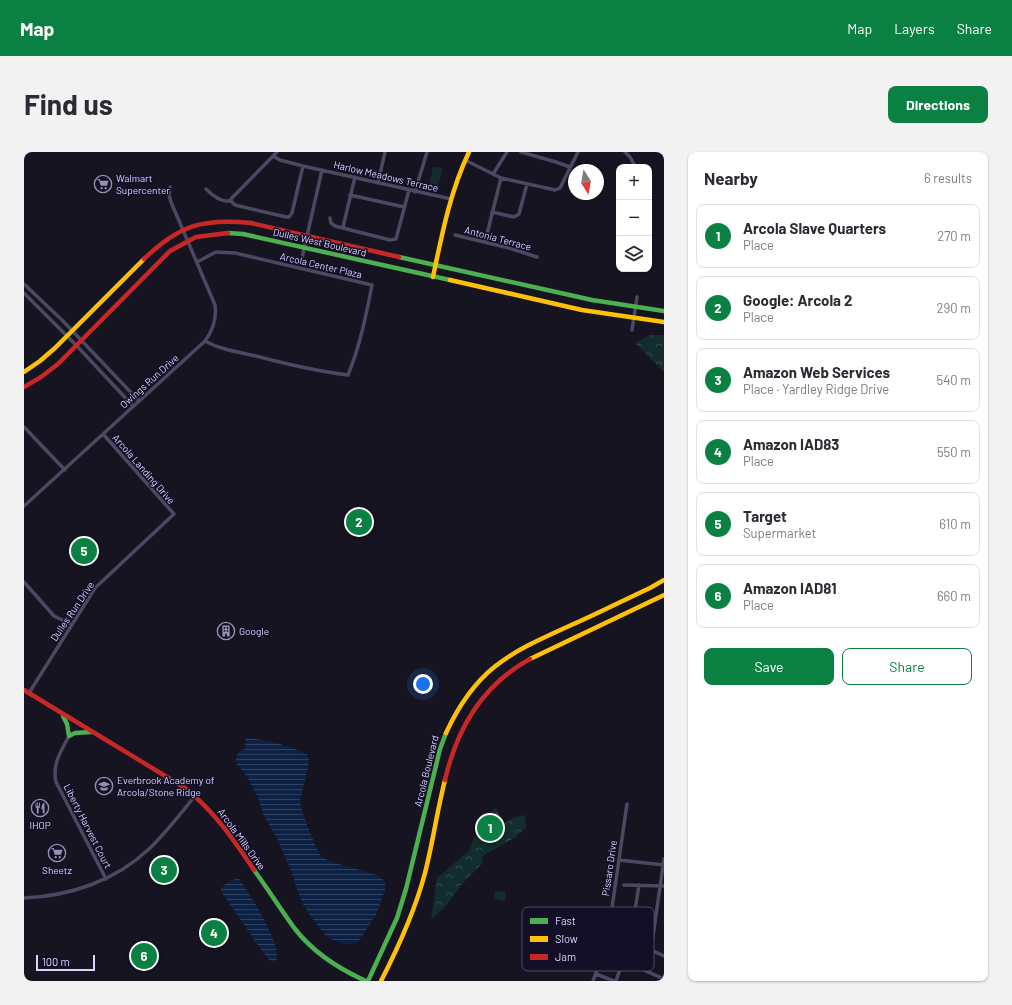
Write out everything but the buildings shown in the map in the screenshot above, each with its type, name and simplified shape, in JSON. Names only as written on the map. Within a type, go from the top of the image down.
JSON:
[{"type":"street","points":[[206,189],[224,201],[230,200],[277,152]]},
{"type":"street","points":[[378,183],[385,152]]},
{"type":"street","points":[[415,192],[427,152]]},
{"type":"street","points":[[432,277],[451,199],[469,152]]},
{"type":"street","points":[[493,174],[507,152]]},
{"type":"street","points":[[521,152],[556,162],[568,167]]},
{"type":"street","points":[[572,164],[578,152]]},
{"type":"street","points":[[625,152],[630,156],[634,164]]},
{"type":"street","name":"Harlow Meadows Terrace","points":[[273,156],[280,160],[303,166],[451,199]]},
{"type":"street","points":[[465,160],[500,178],[558,190],[568,172]]},
{"type":"street","points":[[230,200],[234,205],[290,217],[303,166]]},
{"type":"street","points":[[302,258],[322,170]]},
{"type":"street","points":[[343,227],[355,177]]},
{"type":"street","points":[[485,242],[500,178]]},
{"type":"street","points":[[492,212],[514,217],[517,216],[519,214],[527,184]]},
{"type":"street","name":"Owings Run Drive","points":[[24,506],[205,341],[214,324],[216,311],[213,299],[170,202],[170,187]]},
{"type":"street","points":[[330,218],[332,224],[390,240],[396,239],[409,190]]},
{"type":"street","points":[[350,196],[404,207]]},
{"type":"street","name":"Dulles West Boulevard","points":[[24,372],[40,361],[156,246],[183,230],[206,222],[238,221],[540,289],[664,311]]},
{"type":"street","name":"Dulles West Boulevard","points":[[24,386],[49,371],[76,346],[164,256],[187,241],[213,233],[234,233],[582,310],[664,322]]},
{"type":"street","name":"Antonia Terrace","points":[[455,235],[509,248],[537,257]]},
{"type":"street","name":"Arcola Center Plaza","points":[[197,262],[216,252],[235,253],[372,285],[364,324],[355,357],[348,375],[318,371],[274,361],[215,346],[205,341]]},
{"type":"street","points":[[24,284],[82,340],[139,400]]},
{"type":"street","points":[[24,294],[133,406]]},
{"type":"street","points":[[632,330],[638,297]]},
{"type":"street","points":[[24,427],[65,470]]},
{"type":"street","name":"Arcola Landing Drive","points":[[103,434],[174,514]]},
{"type":"street","name":"Dulles Run Drive","points":[[29,693],[71,624],[98,585],[174,514]]},
{"type":"street","name":"Arcola Boulevard","points":[[367,981],[397,918],[412,867],[440,749],[451,719],[463,700],[484,675],[496,664],[511,654],[664,580]]},
{"type":"street","points":[[24,582],[54,616],[71,624]]},
{"type":"street","name":"Arcola Boulevard","points":[[381,981],[405,932],[419,894],[452,750],[464,722],[476,704],[502,678],[526,661],[664,595]]},
{"type":"street","name":"Arcola Mills Drive","points":[[24,690],[185,788],[195,796],[212,812],[233,839],[303,939],[316,952],[329,961],[356,977],[367,981]]},
{"type":"street","points":[[61,713],[67,724],[69,736],[75,733],[92,732]]},
{"type":"street","name":"Liberty Harvest Court","points":[[69,736],[56,762],[54,773],[56,782],[106,879]]},
{"type":"street","points":[[24,898],[63,894],[106,879],[148,850],[195,796]]},
{"type":"street","name":"Pissaro Drive","points":[[612,907],[627,804]]},
{"type":"street","points":[[654,933],[662,886],[664,859]]},
{"type":"street","points":[[619,860],[664,865]]},
{"type":"street","points":[[624,885],[662,886]]},
{"type":"street","points":[[636,907],[639,886]]},
{"type":"street","points":[[654,951],[664,956]]},
{"type":"street","name":"Pissaro Drive","points":[[593,981],[597,971]]},
{"type":"street","points":[[596,974],[615,981],[619,971]]},
{"type":"street","points":[[646,971],[664,979]]},
{"type":"green space","points":[[433,167],[441,168],[442,170],[439,183],[437,185],[430,183]]},
{"type":"green space","points":[[651,335],[664,335],[664,372],[635,343]]},
{"type":"green space","points":[[496,808],[502,821],[505,823],[515,817],[525,815],[526,828],[511,840],[484,855],[482,858],[483,863],[463,883],[445,907],[431,920],[437,878],[470,850],[474,837],[490,840],[500,837],[499,826],[493,821],[479,821]]},
{"type":"green space","points":[[495,891],[506,892],[505,901],[494,899]]},
{"type":"water","points":[[246,738],[278,744],[308,755],[309,762],[300,801],[303,814],[321,856],[329,861],[380,876],[385,883],[385,890],[376,915],[358,942],[345,944],[333,940],[325,935],[303,904],[290,868],[277,838],[263,814],[259,800],[248,778],[236,763],[238,754],[240,751],[245,749]]},
{"type":"water","points":[[239,879],[252,899],[271,933],[277,953],[276,960],[273,962],[265,955],[222,893],[221,889],[224,885]]},
{"type":"traffic: fast","points":[[228,233],[243,234],[450,280]]},
{"type":"traffic: fast","points":[[399,257],[592,300],[664,311]]},
{"type":"traffic: fast","points":[[63,716],[67,724],[69,736],[75,733],[91,732]]},
{"type":"traffic: fast","points":[[368,981],[397,918],[406,889],[440,749],[446,733]]},
{"type":"traffic: fast","points":[[254,870],[295,929],[310,945],[336,965],[366,981]]},
{"type":"traffic: slow","points":[[433,277],[443,229],[462,167],[469,152]]},
{"type":"traffic: slow","points":[[24,372],[55,348],[144,259]]},
{"type":"traffic: slow","points":[[450,280],[582,310],[664,322]]},
{"type":"traffic: slow","points":[[446,733],[457,711],[469,694],[481,679],[495,666],[527,646],[588,618],[664,580]]},
{"type":"traffic: slow","points":[[530,659],[664,595]]},
{"type":"traffic: slow","points":[[381,981],[406,928],[421,887],[445,780]]},
{"type":"traffic: jam","points":[[144,259],[157,247],[181,231],[205,223],[219,222],[251,223],[399,257]]},
{"type":"traffic: jam","points":[[24,387],[41,377],[58,364],[170,251],[196,237],[228,233]]},
{"type":"traffic: jam","points":[[445,780],[457,743],[474,710],[485,695],[498,682],[530,659]]},
{"type":"traffic: jam","points":[[24,690],[185,788],[214,816],[254,870]]},
{"type":"place","name":"Walmart Supercenter","points":[[103,184]]},
{"type":"place","name":"Google: Arcola 2","points":[[359,522]]},
{"type":"place","name":"Target","points":[[84,551]]},
{"type":"place","name":"Google","points":[[226,631]]},
{"type":"place","name":"Everbrook Academy of Arcola/Stone Ridge","points":[[104,786]]},
{"type":"place","name":"IHOP","points":[[40,808]]},
{"type":"place","name":"Arcola Slave Quarters","points":[[490,828]]},
{"type":"place","name":"Sheetz","points":[[57,853]]},
{"type":"place","name":"Amazon Web Services","points":[[164,870]]},
{"type":"place","name":"Amazon IAD83","points":[[214,933]]},
{"type":"place","name":"Amazon IAD81","points":[[144,956]]}]
